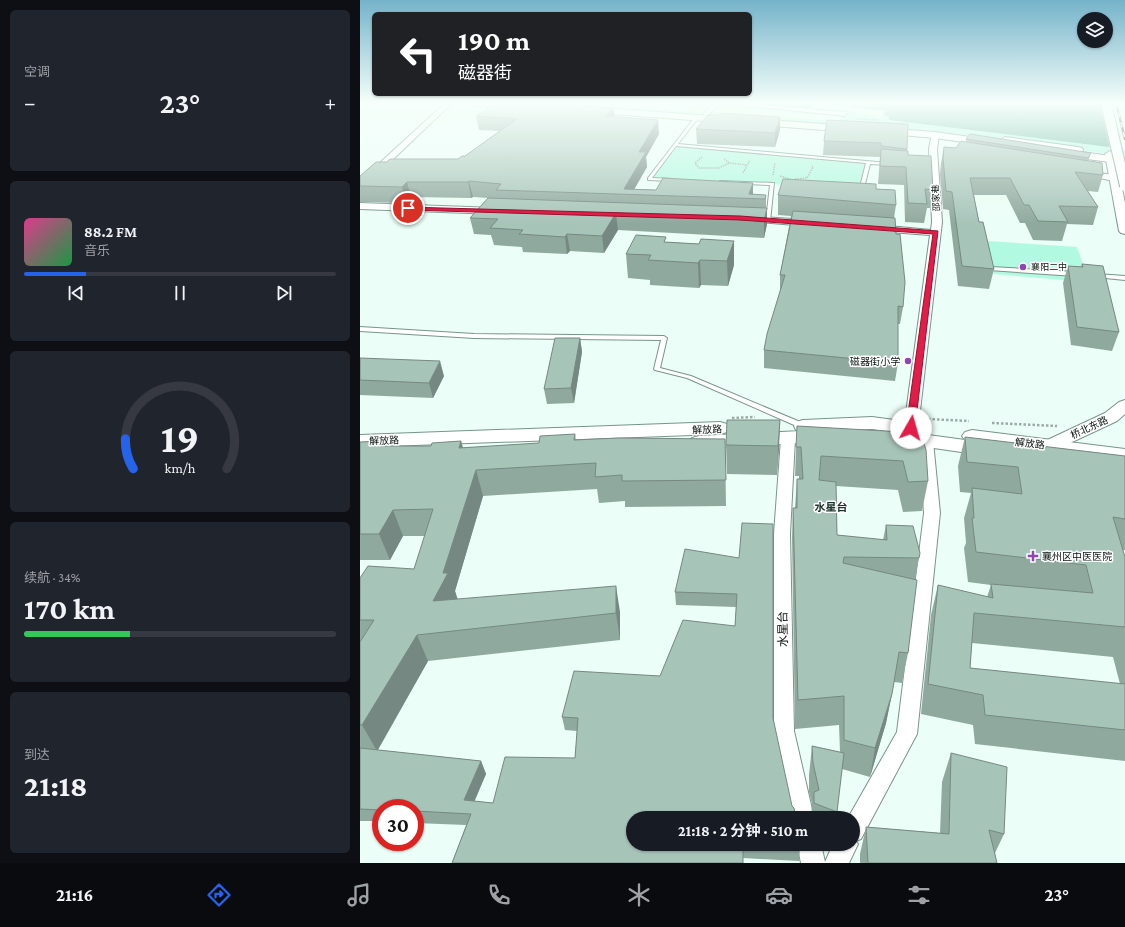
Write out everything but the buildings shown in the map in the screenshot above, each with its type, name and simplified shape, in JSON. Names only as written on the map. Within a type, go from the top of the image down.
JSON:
[{"type":"main road","points":[[1001,143],[1110,157],[1125,156]]},
{"type":"main road","points":[[1018,143],[1110,157],[1125,161]]},
{"type":"main road","points":[[1115,143],[1125,186]]},
{"type":"main road","name":"解放路","points":[[360,441],[872,423],[912,423],[1049,446],[1125,455]]},
{"type":"main road","name":"解放路","points":[[360,454],[871,434],[1125,469]]},
{"type":"main road","points":[[1049,446],[1125,443]]},
{"type":"street","points":[[360,186],[406,143]]},
{"type":"street","name":"邵家巷","points":[[912,423],[937,222],[931,168],[937,149],[936,143]]},
{"type":"street","points":[[1110,157],[1125,231]]},
{"type":"street","points":[[1075,171],[1114,178]]},
{"type":"street","points":[[360,206],[503,211]]},
{"type":"street","points":[[740,218],[821,224]]},
{"type":"street","points":[[867,228],[936,233]]},
{"type":"street","name":"桥北东路","points":[[1049,446],[1111,417],[1125,405]]},
{"type":"street","name":"水星台","points":[[788,438],[782,534],[784,731],[801,811]]},
{"type":"street","points":[[860,819],[907,734],[932,513],[926,441]]},
{"type":"street","points":[[810,851],[813,863]]},
{"type":"street","points":[[836,863],[842,851]]},
{"type":"lane","points":[[678,180],[649,179],[676,145],[890,164]]},
{"type":"lane","points":[[854,188],[862,188],[868,163]]},
{"type":"lane","points":[[715,182],[792,185]]},
{"type":"lane","points":[[768,220],[772,184]]},
{"type":"lane","points":[[987,261],[989,268],[1080,275]]},
{"type":"lane","points":[[1087,275],[1125,278]]},
{"type":"lane","points":[[360,329],[474,336],[664,338],[657,369],[690,377],[803,426]]},
{"type":"path","points":[[738,182],[754,152]]},
{"type":"path","points":[[707,155],[700,157],[695,163],[699,168],[719,168],[729,163],[747,165]]},
{"type":"path","points":[[723,158],[729,163]]},
{"type":"path","points":[[779,162],[775,163],[772,175],[794,180],[806,178],[813,167],[807,163]]},
{"type":"path","points":[[792,185],[794,180]]},
{"type":"path","points":[[726,418],[782,417]]},
{"type":"path","points":[[912,423],[976,422]]},
{"type":"path","points":[[984,422],[1088,428]]},
{"type":"shaded area","points":[[1029,143],[1078,143],[1125,149],[1125,156]]},
{"type":"shaded area","points":[[1078,143],[1125,143],[1125,149]]},
{"type":"shaded area","points":[[676,145],[868,163],[862,188],[649,179]]},
{"type":"shaded area","points":[[987,241],[1077,247],[1086,273],[1098,283],[994,274]]},
{"type":"pier","points":[[1109,143],[1125,143],[1125,151],[1110,149]]},
{"type":"place","name":"襄阳二中","points":[[1023,267]]},
{"type":"place","name":"磁器街小学","points":[[908,361]]},
{"type":"place","name":"襄州区中医医院","points":[[1033,556]]},
{"type":"district","name":"水星台","points":[[831,507]]},
{"type":"route","points":[[408,208],[740,218],[936,233],[911,428]]}]
